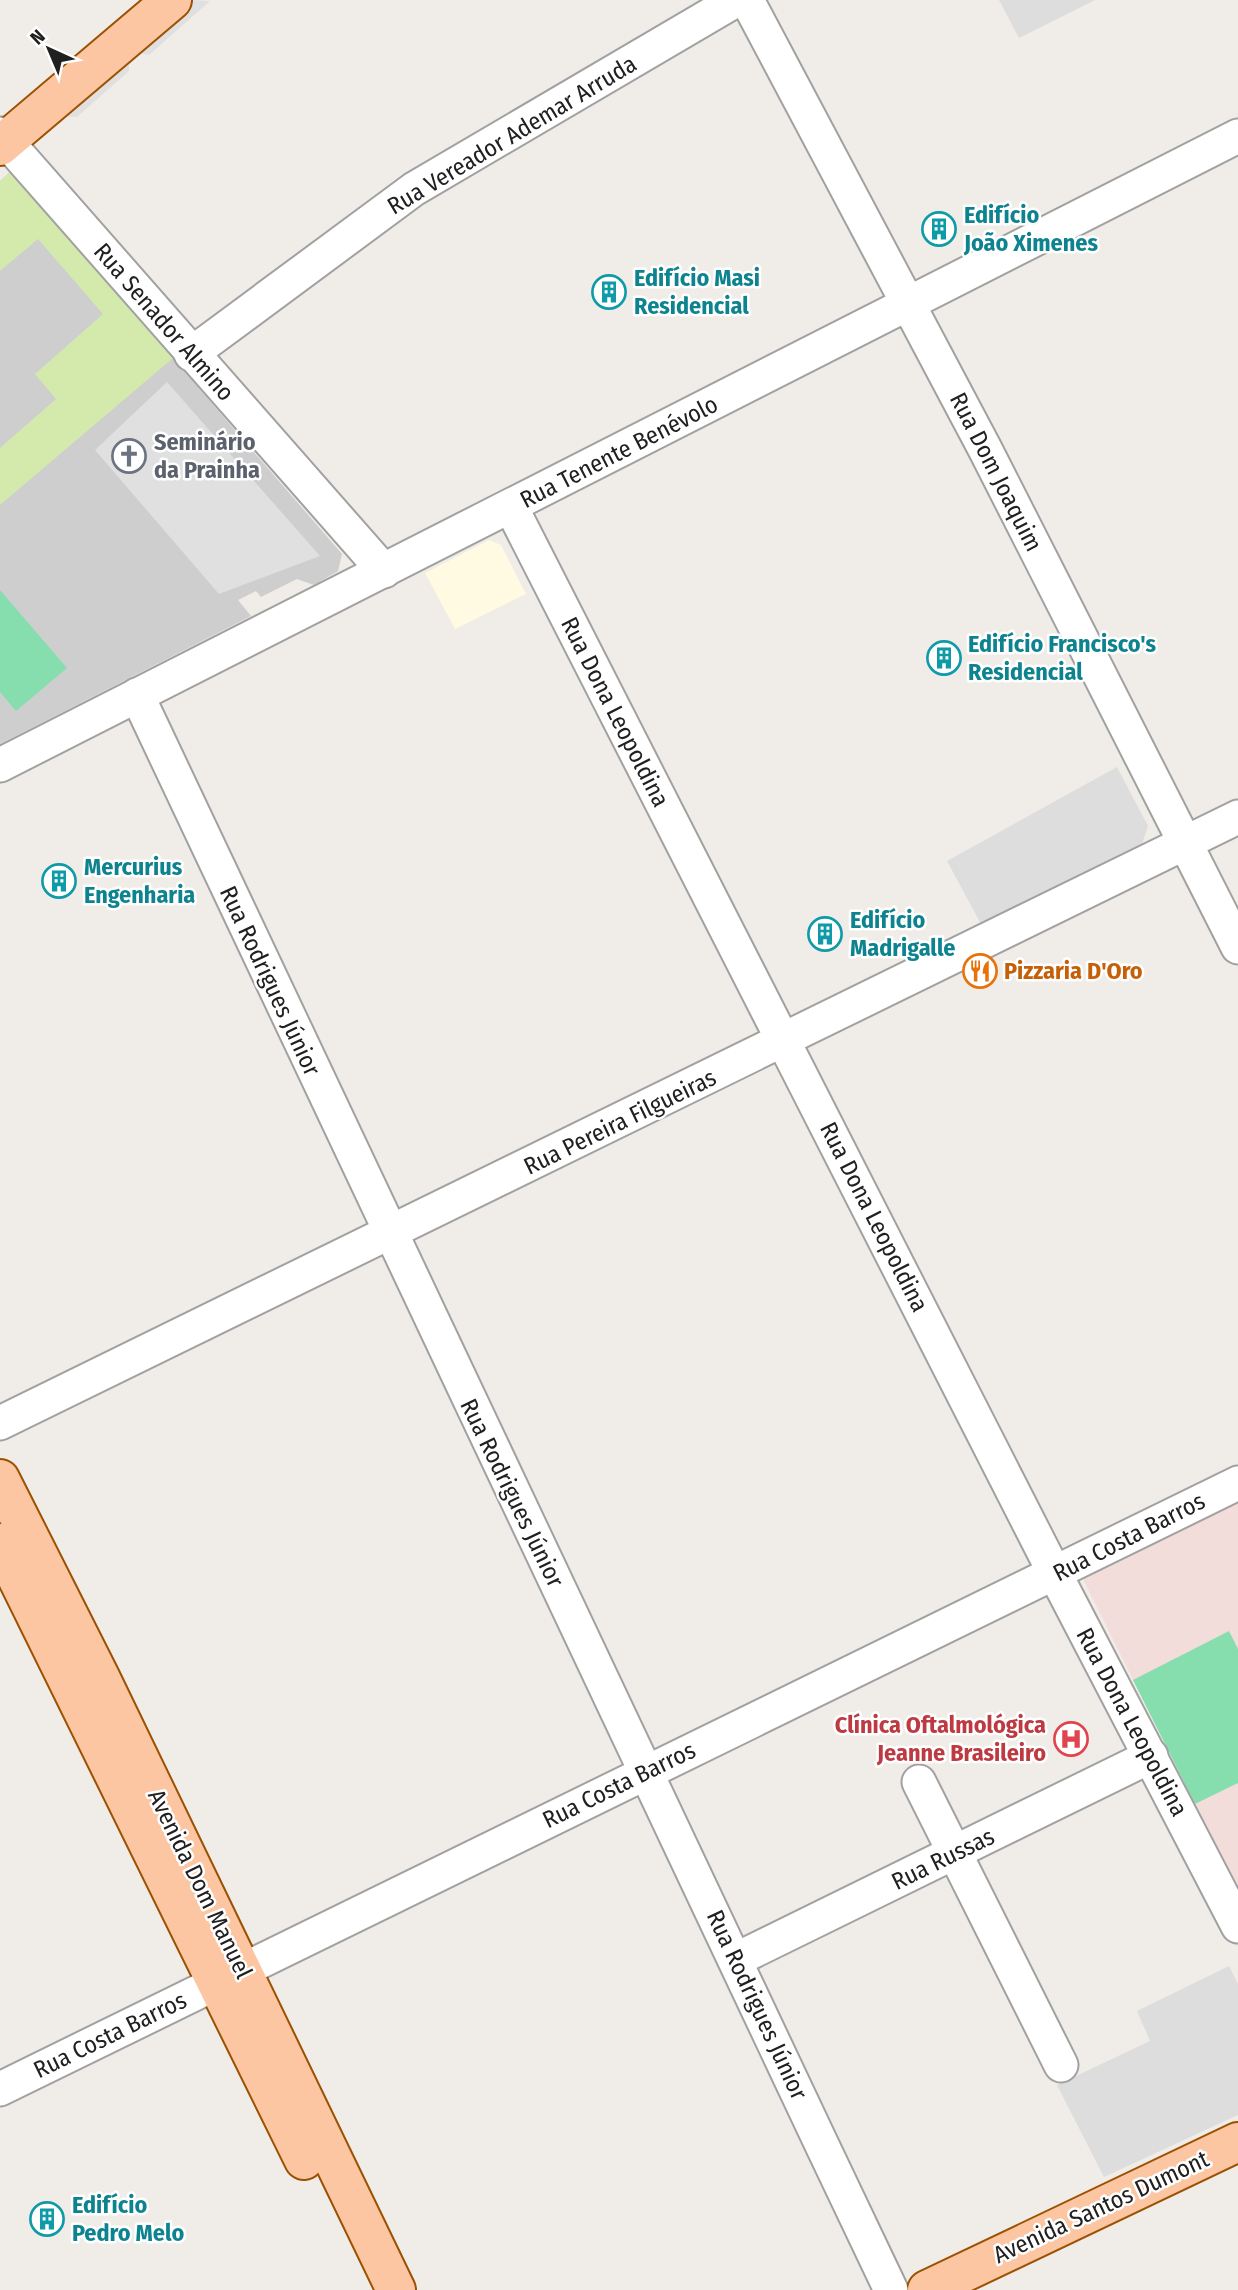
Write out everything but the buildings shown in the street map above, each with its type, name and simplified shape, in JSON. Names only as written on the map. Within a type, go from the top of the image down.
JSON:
[{"type":"main road","points":[[2,141],[172,0]]},
{"type":"main road","name":"Avenida Dom Manuel","points":[[0,1479],[100,1677],[229,1977],[369,2290]]},
{"type":"main road","name":"Avenida Dom Manuel","points":[[0,1543],[396,2290]]},
{"type":"main road","name":"Avenida Santos Dumont","points":[[927,2290],[1238,2142]]},
{"type":"street","name":"Rua Vereador Ademar Arruda","points":[[191,354],[414,189],[736,0]]},
{"type":"street","name":"Rua Dom Joaquim","points":[[747,0],[908,303],[1238,947]]},
{"type":"street","name":"Rua Tenente Benévolo","points":[[0,765],[1238,136]]},
{"type":"street","name":"Rua Senador Almino","points":[[2,141],[384,571]]},
{"type":"street","name":"Rua Dona Leopoldina","points":[[511,507],[1055,1574],[1238,1926]]},
{"type":"street","name":"Rua Rodrigues Júnior","points":[[137,695],[388,1234],[647,1771],[891,2290]]},
{"type":"street","name":"Rua Pereira Filgueiras","points":[[0,1423],[1238,817]]},
{"type":"street","name":"Rua Costa Barros","points":[[0,2089],[1238,1483]]},
{"type":"street","name":"Rua Russas","points":[[735,1959],[1151,1756]]},
{"type":"street","points":[[919,1782],[1061,2065]]},
{"type":"shaded area","points":[[189,0],[210,1],[149,55],[130,51]]},
{"type":"shaded area","points":[[999,0],[1095,0],[1019,38]]},
{"type":"shaded area","points":[[118,63],[129,65],[129,71],[77,117],[54,116]]},
{"type":"shaded area","name":"Seminário da Prainha","points":[[11,171],[342,554],[338,571],[314,585],[297,579],[261,597],[256,591],[238,600],[251,616],[0,744],[0,181]]},
{"type":"shaded area","points":[[167,382],[320,556],[219,594],[95,450]]},
{"type":"shaded area","points":[[489,540],[501,545],[526,594],[455,629],[425,573]]},
{"type":"shaded area","points":[[1117,767],[1148,826],[1142,844],[981,924],[947,861]]},
{"type":"shaded area","points":[[1238,1503],[1238,1891],[1083,1579]]},
{"type":"shaded area","points":[[1229,1966],[1238,1984],[1238,2115],[1104,2177],[1057,2085],[1150,2041],[1137,2011]]},
{"type":"green space","points":[[11,171],[173,358],[0,505],[0,448],[56,399],[35,374],[103,314],[38,239],[0,271],[0,181]]},
{"type":"green space","points":[[0,590],[67,668],[16,711],[0,692]]},
{"type":"green space","points":[[1229,1631],[1238,1649],[1238,1783],[1195,1804],[1133,1680]]},
{"type":"place","name":"Edifício João Ximenes","points":[[939,229]]},
{"type":"place","name":"Edifício Masi Residencial","points":[[609,292]]},
{"type":"place","name":"Seminário da Prainha","points":[[129,456]]},
{"type":"place","name":"Edifício Francisco's Residencial","points":[[944,658]]},
{"type":"place","name":"Mercurius Engenharia","points":[[59,881]]},
{"type":"place","name":"Edifício Madrigalle","points":[[825,934]]},
{"type":"place","name":"Pizzaria D'Oro","points":[[980,971]]},
{"type":"place","name":"Clínica Oftalmológica Jeanne Brasileiro","points":[[1071,1739]]},
{"type":"place","name":"Edifício Pedro Melo","points":[[47,2219]]}]
